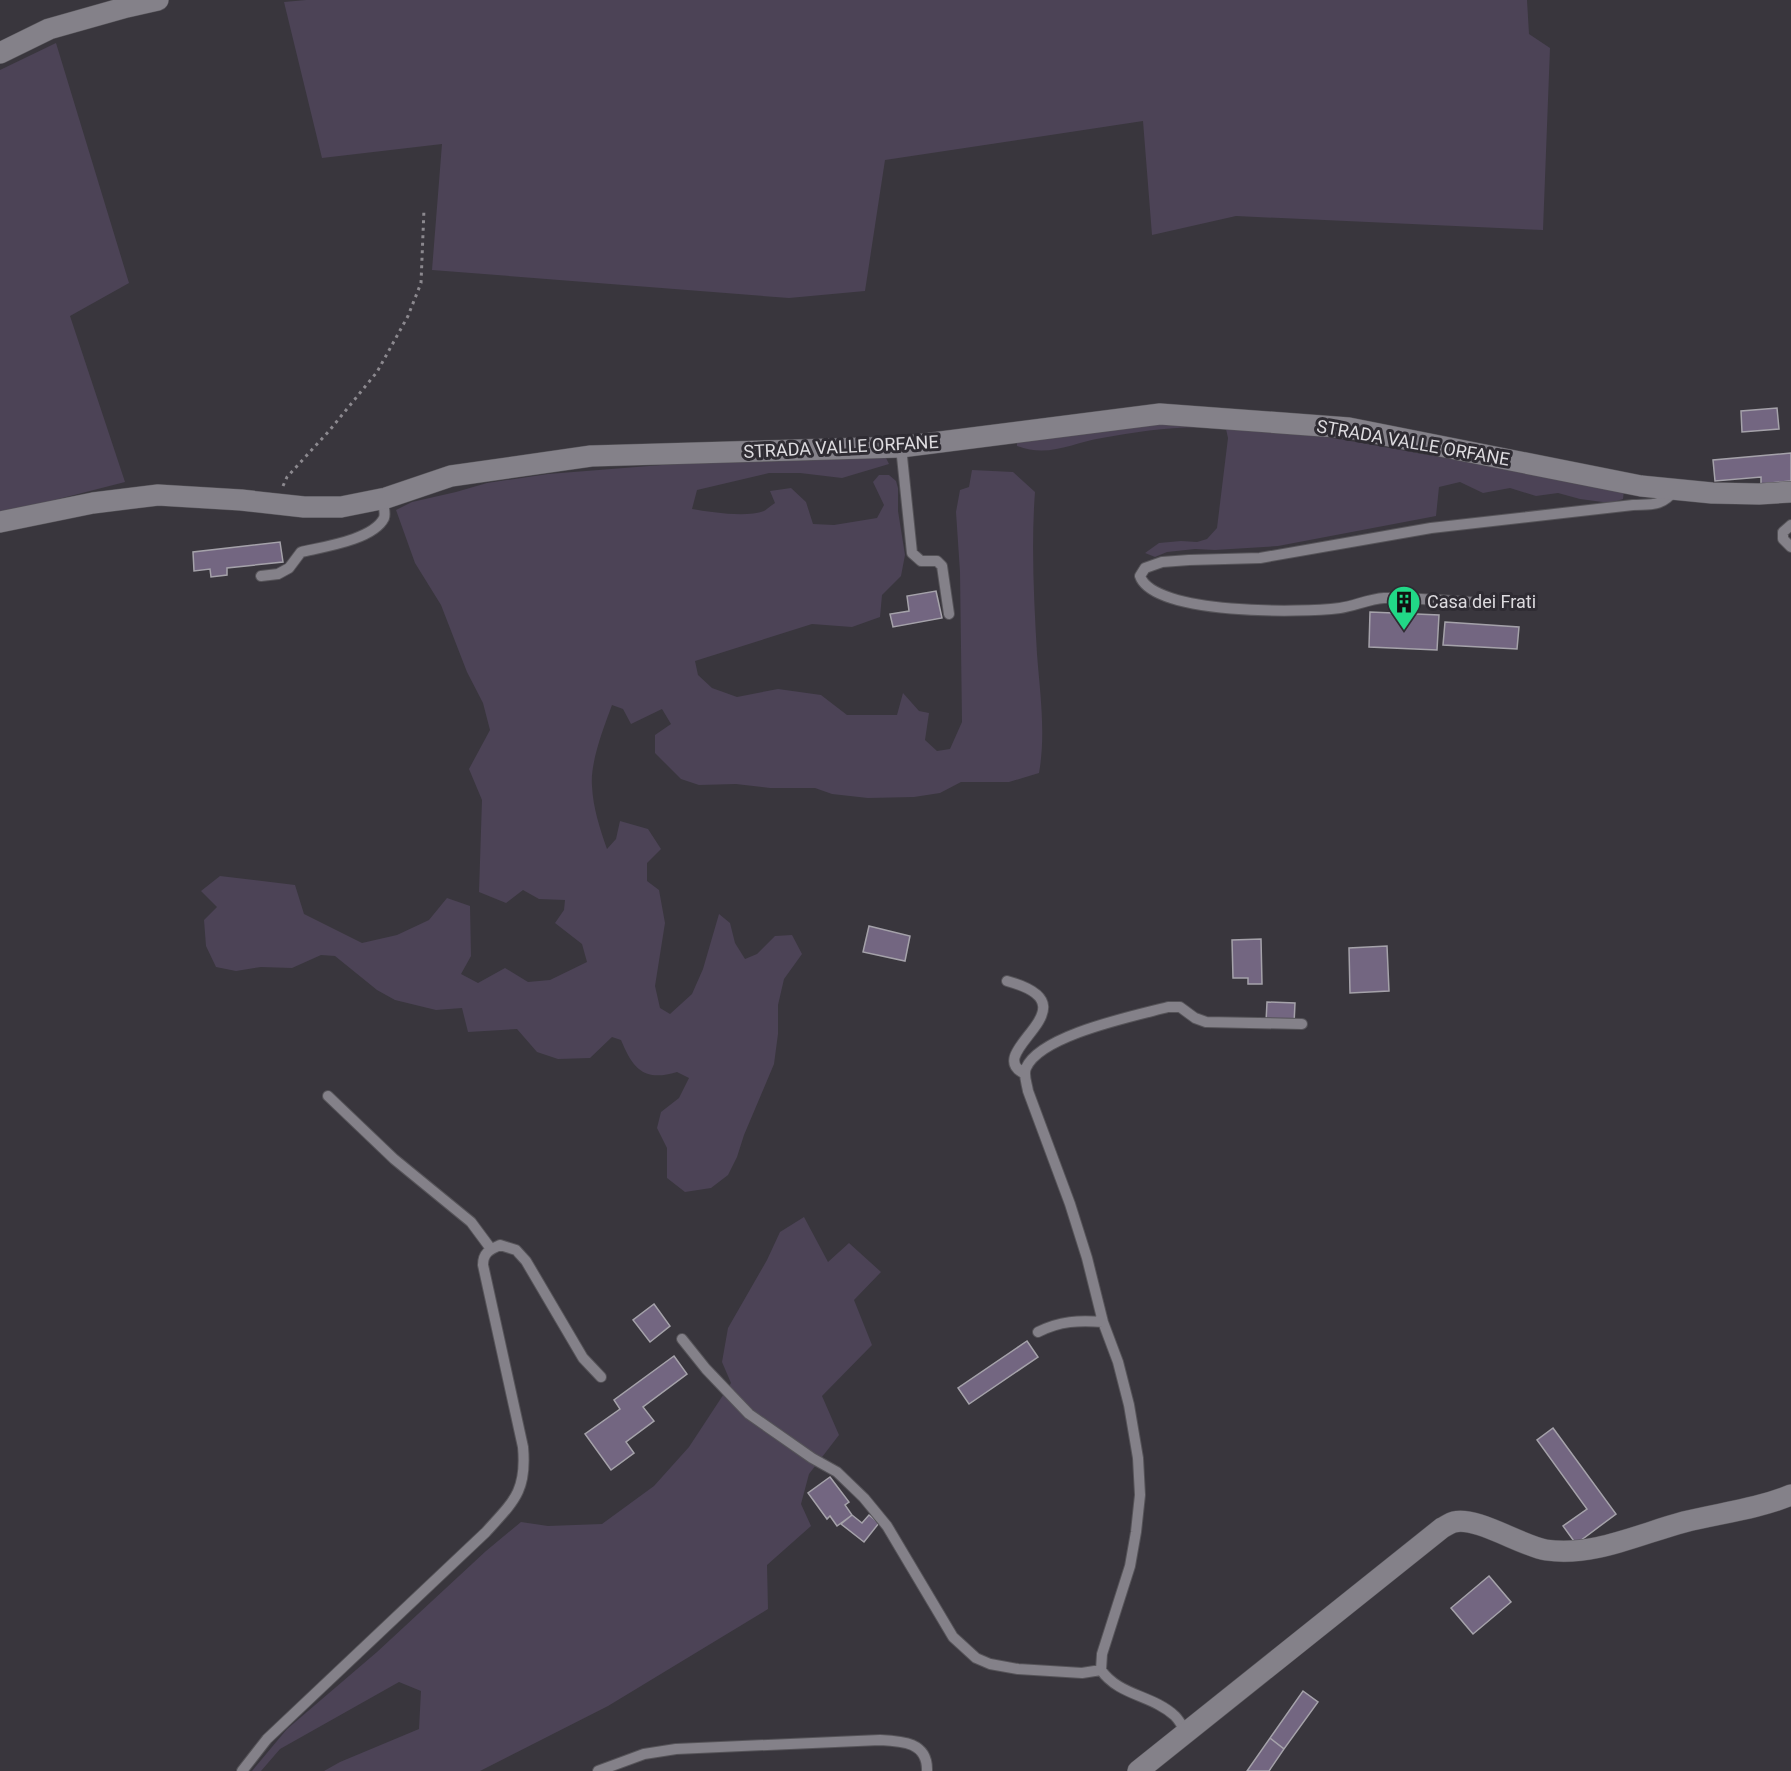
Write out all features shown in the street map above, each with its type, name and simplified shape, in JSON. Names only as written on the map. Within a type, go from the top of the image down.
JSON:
[{"type":"street","points":[[0,53],[49,29],[158,0]]},
{"type":"street","name":"STRADA VALLE ORFANE","points":[[0,522],[93,503],[158,495],[304,507],[341,507],[382,499],[452,476],[591,456],[901,447],[1160,414],[1348,428],[1630,484],[1675,490],[1759,494],[1791,492]]},
{"type":"street","points":[[1138,1771],[1442,1528],[1455,1522],[1468,1521],[1543,1549],[1572,1552],[1597,1548],[1684,1523],[1772,1503],[1791,1495]]},
{"type":"lane","points":[[901,447],[912,553],[921,561],[938,561],[942,566],[949,614]]},
{"type":"lane","points":[[1471,602],[1383,598],[1340,608],[1293,611],[1194,605],[1169,599],[1151,591],[1140,576],[1145,568],[1162,562],[1260,558],[1431,528],[1659,504],[1675,490]]},
{"type":"lane","points":[[261,576],[279,574],[289,568],[301,552],[345,543],[365,533],[383,520],[385,512],[382,499]]},
{"type":"lane","points":[[1791,525],[1783,532],[1783,539],[1791,547]]},
{"type":"lane","points":[[1007,981],[1032,989],[1039,994],[1042,1001],[1041,1019],[1015,1052],[1015,1064],[1018,1071],[1025,1074]]},
{"type":"lane","points":[[1186,1732],[1174,1715],[1161,1706],[1113,1683],[1101,1670],[1102,1654],[1130,1566],[1140,1495],[1138,1458],[1129,1405],[1118,1362],[1103,1322],[1087,1258],[1070,1204],[1028,1091],[1025,1074],[1031,1060],[1062,1038],[1168,1007],[1180,1007],[1195,1018],[1206,1022],[1302,1024]]},
{"type":"lane","points":[[328,1096],[394,1159],[471,1222],[491,1249]]},
{"type":"lane","points":[[242,1771],[267,1739],[486,1532],[509,1507],[519,1492],[524,1476],[523,1447],[483,1265],[483,1257],[491,1249],[500,1245],[508,1246],[516,1250],[526,1261],[583,1358],[601,1377]]},
{"type":"lane","points":[[1038,1332],[1053,1325],[1071,1321],[1103,1322]]},
{"type":"lane","points":[[682,1339],[706,1369],[749,1414],[812,1458],[837,1472],[864,1498],[887,1526],[954,1637],[976,1658],[990,1664],[1018,1669],[1076,1673],[1101,1670]]},
{"type":"lane","points":[[598,1771],[644,1754],[676,1749],[880,1740],[901,1741],[914,1745],[924,1753],[927,1771]]},
{"type":"path","points":[[274,503],[287,477],[377,372],[408,316],[421,283],[424,208]]},
{"type":"shaded area","points":[[306,0],[1527,0],[1529,34],[1550,48],[1543,230],[1236,216],[1152,235],[1143,121],[885,160],[865,291],[789,298],[432,270],[442,144],[322,158],[284,2]]},
{"type":"shaded area","points":[[56,43],[129,283],[70,316],[125,482],[0,514],[0,70]]},
{"type":"shaded area","points":[[1222,423],[1339,439],[1624,490],[1623,499],[1610,503],[1558,493],[1536,496],[1510,488],[1483,493],[1460,482],[1439,487],[1436,516],[1278,546],[1195,549],[1167,552],[1155,557],[1145,553],[1159,543],[1197,542],[1207,539],[1217,528],[1228,438],[1226,429],[1195,427],[1148,431],[1039,451],[1017,446],[1017,441],[1140,424]]},
{"type":"shaded area","points":[[885,456],[889,464],[842,478],[800,473],[769,473],[697,490],[692,509],[748,514],[764,511],[775,503],[770,491],[791,488],[806,502],[813,524],[834,525],[877,518],[884,505],[873,482],[879,475],[889,475],[896,481],[898,488],[898,511],[905,555],[901,576],[882,595],[880,617],[852,627],[812,624],[695,661],[698,675],[712,688],[737,697],[778,689],[821,695],[847,715],[897,715],[903,693],[919,711],[929,713],[925,740],[937,751],[950,749],[962,722],[960,572],[956,512],[960,490],[969,487],[972,470],[1013,472],[1035,492],[1034,593],[1042,728],[1039,773],[1009,782],[961,782],[940,793],[914,797],[868,798],[832,794],[815,788],[770,788],[736,784],[699,785],[681,779],[655,753],[655,735],[671,724],[662,709],[631,724],[623,709],[612,705],[593,766],[594,802],[607,849],[616,839],[620,821],[648,829],[661,849],[647,863],[647,881],[659,890],[665,923],[655,986],[660,1008],[670,1014],[692,994],[703,969],[719,914],[730,923],[735,943],[745,959],[757,954],[775,936],[792,935],[802,954],[784,979],[778,1005],[778,1034],[774,1064],[728,1175],[711,1188],[685,1192],[667,1178],[667,1148],[657,1128],[661,1112],[679,1098],[689,1078],[677,1072],[656,1075],[641,1071],[630,1059],[621,1040],[612,1037],[590,1058],[558,1059],[537,1052],[517,1029],[468,1032],[462,1008],[436,1010],[395,1000],[377,990],[335,956],[321,955],[292,968],[261,967],[236,971],[216,967],[206,946],[204,920],[217,907],[201,891],[220,876],[295,885],[304,914],[362,943],[397,935],[429,920],[447,898],[470,906],[471,956],[461,974],[478,983],[505,968],[528,982],[550,980],[587,962],[582,944],[555,923],[564,910],[565,900],[539,899],[523,890],[506,903],[479,892],[482,800],[469,769],[490,730],[483,703],[467,672],[441,605],[415,563],[396,510],[412,502],[487,483],[548,474],[687,463]]},
{"type":"shaded area","points":[[804,1217],[828,1262],[849,1243],[881,1272],[854,1300],[872,1345],[822,1396],[839,1435],[809,1474],[801,1504],[811,1526],[767,1565],[768,1609],[608,1706],[480,1771],[324,1771],[419,1729],[421,1691],[399,1682],[280,1749],[261,1771],[252,1771],[287,1729],[377,1652],[486,1551],[521,1522],[548,1526],[602,1524],[654,1486],[689,1447],[731,1383],[722,1362],[728,1328],[767,1260],[780,1232]]},
{"type":"building","points":[[1777,408],[1779,429],[1742,432],[1741,411]]},
{"type":"building","points":[[1791,453],[1791,481],[1761,484],[1761,477],[1715,481],[1713,460]]},
{"type":"building","points":[[280,542],[283,562],[227,568],[227,575],[211,577],[210,569],[194,571],[193,552]]},
{"type":"building","points":[[936,591],[942,618],[893,627],[890,614],[909,611],[907,596]]},
{"type":"building","name":"Casa dei Frati","points":[[1370,612],[1439,615],[1437,650],[1369,647]]},
{"type":"building","points":[[1445,622],[1519,627],[1517,649],[1443,645]]},
{"type":"building","points":[[869,926],[910,936],[905,961],[863,952]]},
{"type":"building","points":[[1261,939],[1262,984],[1248,984],[1248,978],[1233,978],[1232,940]]},
{"type":"building","points":[[1387,946],[1389,991],[1350,993],[1349,948]]},
{"type":"building","points":[[1267,1002],[1295,1003],[1294,1024],[1266,1022]]},
{"type":"building","points":[[654,1304],[670,1326],[650,1342],[633,1320]]},
{"type":"building","points":[[1027,1341],[1038,1357],[969,1404],[958,1388]]},
{"type":"building","points":[[674,1356],[687,1374],[643,1407],[654,1421],[626,1442],[634,1453],[611,1470],[585,1434],[620,1409],[614,1400]]},
{"type":"building","points":[[1553,1428],[1616,1514],[1576,1544],[1563,1526],[1587,1509],[1537,1440]]},
{"type":"building","points":[[830,1477],[849,1502],[845,1505],[852,1515],[837,1526],[830,1516],[827,1519],[808,1493]]},
{"type":"building","points":[[852,1515],[862,1523],[869,1515],[879,1523],[864,1542],[841,1524]]},
{"type":"building","points":[[1489,1576],[1511,1602],[1473,1634],[1451,1608]]},
{"type":"building","points":[[1303,1691],[1318,1702],[1284,1749],[1270,1738]]},
{"type":"building","points":[[1270,1738],[1284,1749],[1269,1771],[1247,1771]]},
{"type":"place","name":"Casa dei Frati","points":[[1404,631]]}]
